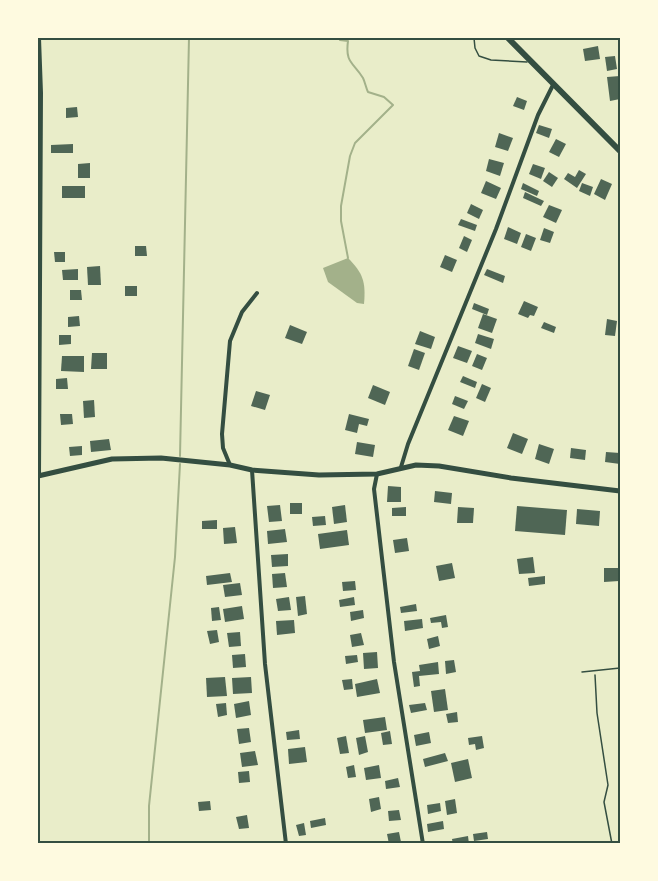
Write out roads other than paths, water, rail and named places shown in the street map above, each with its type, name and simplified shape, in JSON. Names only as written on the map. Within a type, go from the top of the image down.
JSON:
[{"type":"highway","points":[[508,38],[621,151]]},
{"type":"main road","points":[[38,476],[112,459],[161,458],[319,476],[376,474],[416,465],[439,466],[510,478],[621,491]]},
{"type":"street","points":[[38,476],[41,93],[39,38]]},
{"type":"street","points":[[401,467],[408,444],[496,229],[538,115],[554,84]]},
{"type":"street","points":[[230,465],[223,448],[222,434],[230,341],[242,312],[257,293]]},
{"type":"street","points":[[252,470],[265,664],[285,843]]},
{"type":"street","points":[[376,474],[374,489],[394,662],[423,843]]},
{"type":"lane","points":[[474,38],[479,56],[491,60],[532,62]]},
{"type":"lane","points":[[582,672],[621,668]]},
{"type":"waterway","points":[[180,456],[189,38]]},
{"type":"waterway","points":[[340,38],[340,40],[348,41],[349,58],[363,78],[368,92],[384,97],[393,105],[355,143],[350,156],[341,206],[341,221],[348,258]]},
{"type":"waterway","points":[[149,844],[149,806],[175,557],[180,464]]}]
